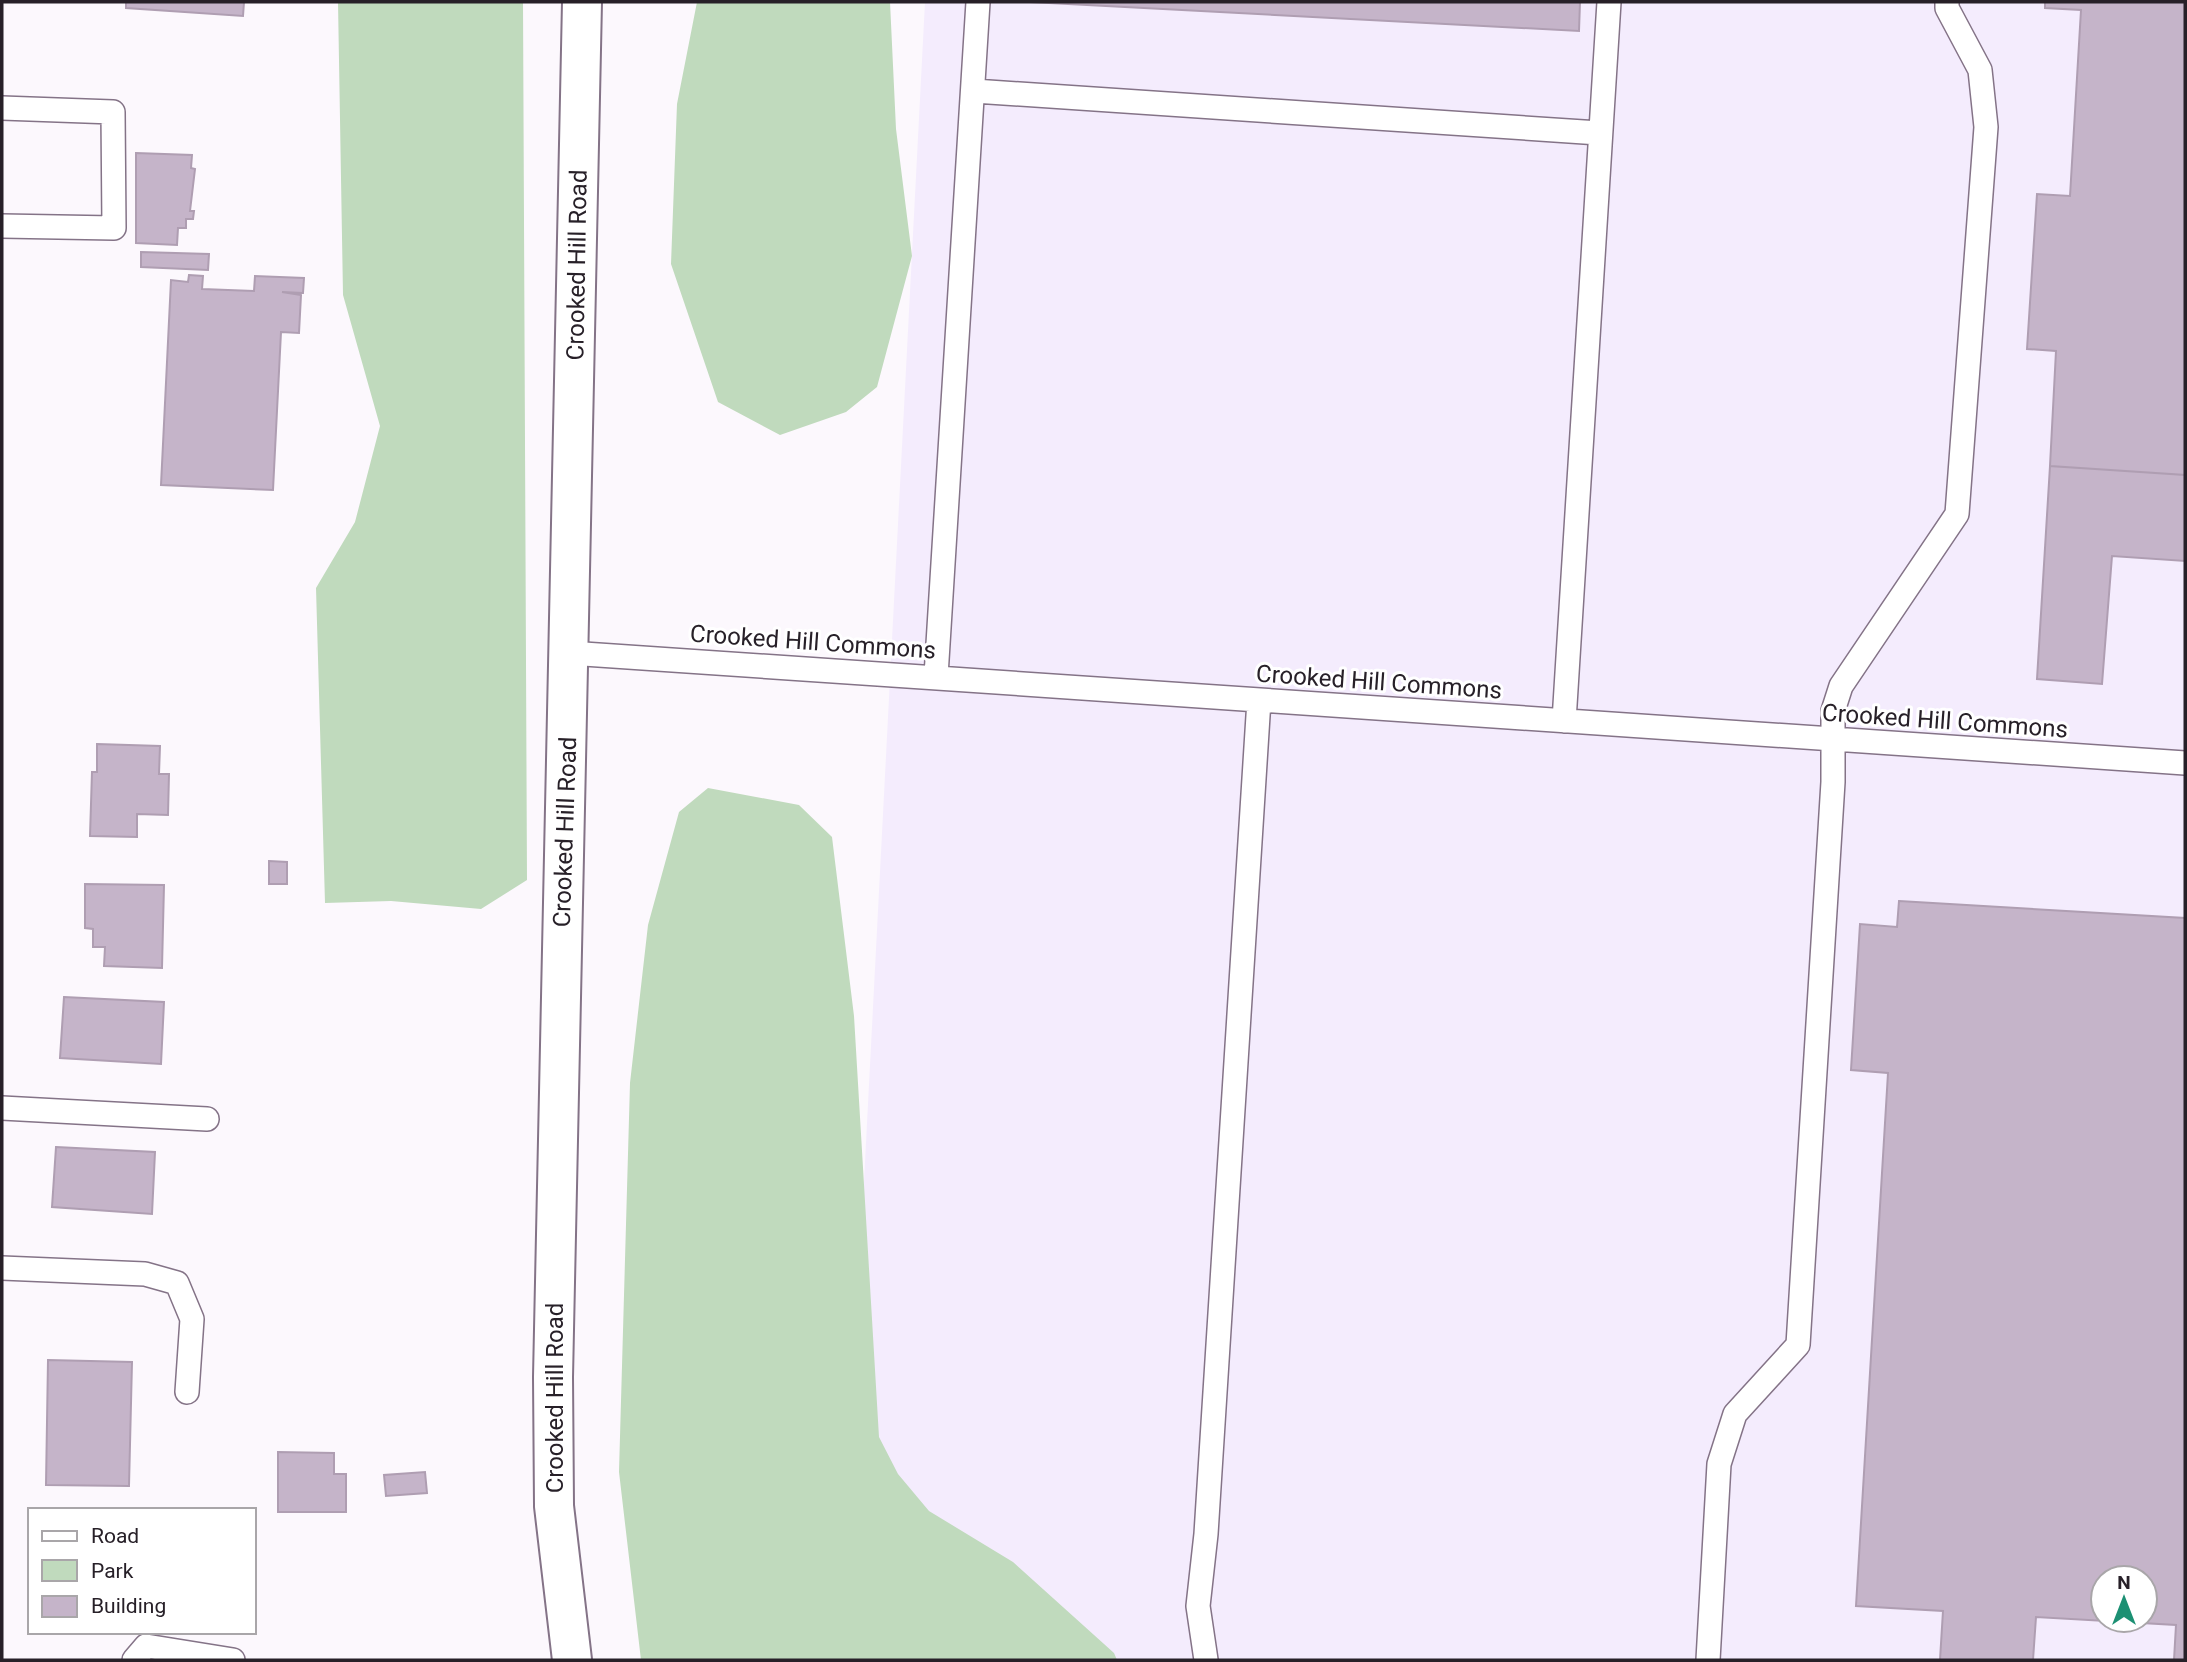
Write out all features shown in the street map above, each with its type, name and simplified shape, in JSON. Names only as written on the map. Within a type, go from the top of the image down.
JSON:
[{"type":"main road","name":"Crooked Hill Road","points":[[572,1660],[559,1562],[553,1446],[556,1154],[582,2]]},
{"type":"lane","points":[[936,676],[978,2]]},
{"type":"lane","points":[[1564,721],[1609,2]]},
{"type":"lane","points":[[1708,1660],[1719,1464],[1735,1414],[1798,1345],[1833,782],[1833,711],[1841,686],[1957,514],[1986,127],[1980,70],[1947,8],[1947,2]]},
{"type":"lane","points":[[974,91],[1599,133]]},
{"type":"lane","points":[[2,108],[113,112],[114,228],[2,226]]},
{"type":"lane","name":"Crooked Hill Commons","points":[[569,653],[2185,763]]},
{"type":"lane","points":[[1206,1660],[1198,1606],[1206,1534],[1259,699]]},
{"type":"lane","points":[[2,1108],[206,1119]]},
{"type":"lane","points":[[2,1268],[145,1274],[177,1283],[192,1319],[187,1392]]},
{"type":"lane","points":[[134,1660],[146,1646],[233,1660]]},
{"type":"shaded area","points":[[925,2],[2185,2],[2185,1660],[951,1660],[847,1510]]},
{"type":"green space","points":[[338,2],[523,2],[527,880],[481,909],[391,901],[325,903],[316,588],[355,522],[380,426],[343,295]]},
{"type":"green space","points":[[697,2],[890,2],[896,129],[912,256],[877,387],[846,412],[780,435],[718,402],[671,264],[677,104]]},
{"type":"green space","points":[[708,788],[799,805],[832,837],[854,1016],[879,1437],[898,1474],[929,1511],[1013,1562],[1114,1653],[1117,1660],[641,1660],[619,1472],[630,1083],[648,925],[679,812]]},
{"type":"building","points":[[126,2],[244,2],[243,16],[126,8]]},
{"type":"building","points":[[1030,2],[1580,2],[1579,31]]},
{"type":"building","points":[[2045,2],[2185,2],[2185,475],[2050,466],[2056,351],[2027,349],[2037,194],[2070,196],[2081,10],[2045,8]]},
{"type":"building","points":[[136,153],[192,155],[191,168],[195,169],[190,211],[194,211],[193,219],[186,219],[186,228],[178,228],[177,245],[136,243]]},
{"type":"building","points":[[141,252],[209,254],[208,270],[141,267]]},
{"type":"building","points":[[189,275],[203,276],[202,289],[254,291],[255,276],[304,278],[303,293],[282,292],[301,295],[299,333],[281,332],[273,490],[161,485],[171,280],[188,282]]},
{"type":"building","points":[[2050,466],[2185,475],[2185,561],[2112,556],[2102,684],[2037,679]]},
{"type":"building","points":[[97,744],[160,746],[159,774],[169,774],[168,815],[137,814],[137,837],[90,836],[92,772],[97,772]]},
{"type":"building","points":[[269,861],[287,862],[287,884],[269,884]]},
{"type":"building","points":[[85,884],[164,885],[162,968],[104,966],[105,947],[93,947],[93,929],[85,928]]},
{"type":"building","points":[[1899,901],[2185,918],[2185,1660],[2174,1660],[2176,1625],[2159,1624],[2159,1564],[2089,1564],[2089,1620],[2036,1617],[2033,1660],[1940,1660],[1943,1611],[1856,1606],[1888,1073],[1851,1070],[1860,924],[1897,927]]},
{"type":"building","points":[[64,997],[164,1002],[161,1064],[60,1058]]},
{"type":"building","points":[[56,1147],[155,1152],[152,1214],[52,1207]]},
{"type":"building","points":[[48,1360],[132,1362],[129,1486],[46,1485]]},
{"type":"building","points":[[278,1452],[334,1453],[334,1474],[346,1474],[346,1512],[278,1512]]},
{"type":"building","points":[[425,1472],[427,1493],[386,1496],[384,1475]]}]
